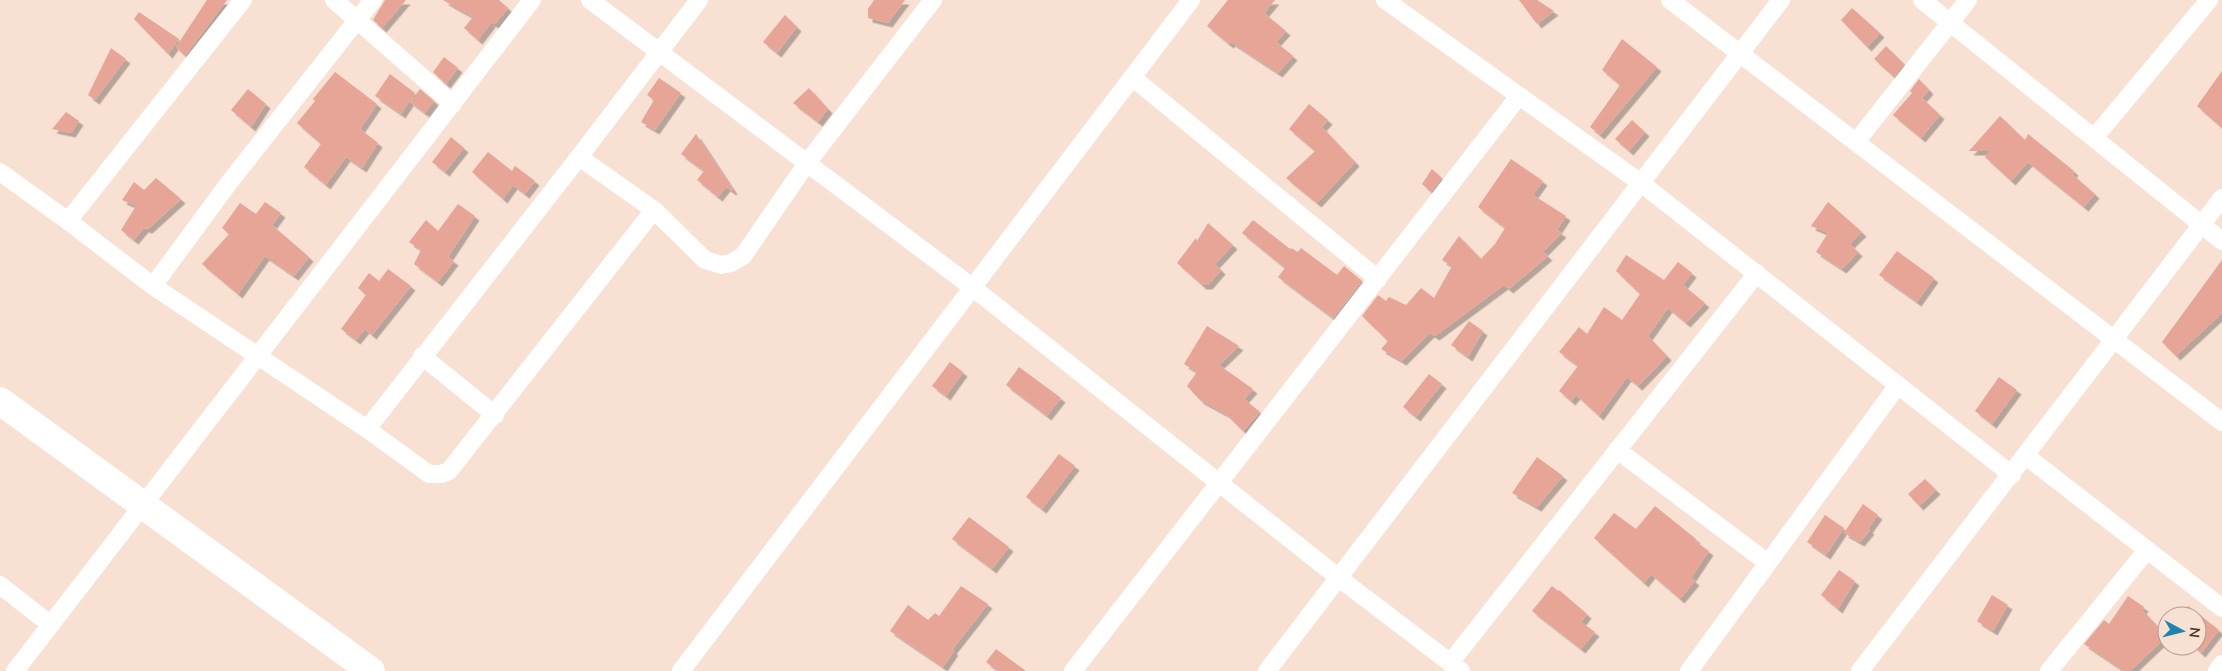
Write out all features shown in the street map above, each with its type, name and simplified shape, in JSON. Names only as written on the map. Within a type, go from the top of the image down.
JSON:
[{"type":"main road","points":[[0,401],[371,671]]},
{"type":"street","points":[[68,221],[243,0]]},
{"type":"street","points":[[334,0],[453,104]]},
{"type":"street","points":[[153,286],[228,184],[373,0]]},
{"type":"street","points":[[15,671],[259,358],[352,232],[532,0]]},
{"type":"street","points":[[590,0],[972,287],[1339,578],[1455,667],[1617,450],[1757,273]]},
{"type":"street","points":[[367,428],[699,0]]},
{"type":"street","points":[[579,157],[654,210],[705,260],[721,265],[732,263],[742,256],[807,163],[933,0]]},
{"type":"street","points":[[681,671],[1191,0]]},
{"type":"street","points":[[1384,0],[1641,183],[2012,475]]},
{"type":"street","points":[[1670,0],[2222,422]]},
{"type":"street","points":[[1267,671],[1781,0]]},
{"type":"street","points":[[1922,0],[2222,241]]},
{"type":"street","points":[[1856,142],[1968,0]]},
{"type":"street","points":[[2094,138],[2209,0]]},
{"type":"street","points":[[1132,78],[1378,279]]},
{"type":"street","points":[[1073,671],[1520,96]]},
{"type":"street","points":[[0,172],[153,286],[367,428],[429,474],[441,474],[449,471],[495,415],[654,210]]},
{"type":"street","points":[[1860,671],[2012,475],[2222,198]]},
{"type":"street","points":[[422,356],[495,415]]},
{"type":"street","points":[[1689,671],[1898,385]]},
{"type":"street","points":[[1617,450],[1768,564]]},
{"type":"street","points":[[2026,456],[2222,608]]},
{"type":"street","points":[[2048,671],[2147,550]]},
{"type":"street","points":[[0,585],[51,625]]},
{"type":"street","points":[[2217,671],[2222,664]]},
{"type":"building","points":[[207,0],[227,0],[185,56],[176,47]]},
{"type":"building","points":[[385,0],[406,0],[382,28],[373,20]]},
{"type":"building","points":[[443,0],[499,0],[508,8],[495,24],[488,21],[491,23],[478,40],[464,28],[473,17]]},
{"type":"building","points":[[874,0],[905,0],[888,23],[868,18],[868,9]]},
{"type":"building","points":[[1228,0],[1275,0],[1264,13],[1286,31],[1276,42],[1293,56],[1278,73],[1231,42],[1229,44],[1207,26]]},
{"type":"building","points":[[1519,0],[1537,0],[1554,11],[1537,24]]},
{"type":"building","points":[[1852,8],[1880,33],[1867,47],[1841,20]]},
{"type":"building","points":[[139,12],[179,39],[168,54],[134,19]]},
{"type":"building","points":[[785,15],[797,27],[777,53],[763,42]]},
{"type":"building","points":[[1622,39],[1657,67],[1600,135],[1590,127],[1620,85],[1602,70]]},
{"type":"building","points":[[1886,46],[1904,64],[1894,77],[1874,59]]},
{"type":"building","points":[[111,48],[126,59],[95,100],[88,95]]},
{"type":"building","points":[[444,57],[458,68],[446,84],[433,72]]},
{"type":"building","points":[[2222,71],[2222,128],[2197,106]]},
{"type":"building","points":[[335,72],[377,104],[360,129],[378,143],[362,168],[346,157],[326,185],[304,167],[321,144],[297,123],[315,101],[313,99]]},
{"type":"building","points":[[390,74],[415,93],[401,114],[375,96]]},
{"type":"building","points":[[659,78],[681,93],[655,130],[641,122],[654,100],[647,95]]},
{"type":"building","points":[[1919,79],[1929,90],[1922,98],[1940,115],[1921,138],[1893,115],[1912,93],[1910,91]]},
{"type":"building","points":[[809,88],[828,109],[818,122],[793,103]]},
{"type":"building","points":[[248,89],[266,104],[251,127],[231,110]]},
{"type":"building","points":[[420,89],[434,101],[425,113],[410,102]]},
{"type":"building","points":[[1309,104],[1328,120],[1322,127],[1355,162],[1317,203],[1286,178],[1315,151],[1289,129]]},
{"type":"building","points":[[66,112],[79,121],[71,133],[52,129]]},
{"type":"building","points":[[2000,116],[2025,140],[2028,134],[2074,171],[2072,174],[2095,194],[2084,207],[2028,162],[2011,181],[1985,157],[1990,151],[1969,151]]},
{"type":"building","points":[[1632,120],[1645,132],[1629,151],[1615,139]]},
{"type":"building","points":[[696,134],[732,191],[726,187],[718,197],[697,180],[704,171],[681,154]]},
{"type":"building","points":[[451,137],[464,148],[445,172],[432,162]]},
{"type":"building","points":[[488,152],[512,171],[515,166],[535,181],[525,194],[513,185],[503,199],[472,172]]},
{"type":"building","points":[[1511,159],[1543,181],[1533,195],[1566,216],[1557,230],[1562,233],[1543,252],[1548,256],[1509,289],[1504,285],[1435,336],[1430,333],[1402,361],[1381,349],[1388,341],[1362,316],[1378,295],[1386,301],[1389,297],[1406,305],[1421,288],[1434,298],[1452,266],[1442,260],[1459,236],[1481,259],[1495,244],[1505,228],[1478,207]]},
{"type":"building","points":[[1432,169],[1442,178],[1431,192],[1422,184]]},
{"type":"building","points":[[156,178],[181,199],[148,229],[144,228],[134,240],[121,230],[136,206],[122,200],[134,182],[144,190]]},
{"type":"building","points":[[265,202],[281,213],[272,225],[309,257],[294,276],[265,256],[238,294],[202,264],[229,234],[222,228],[240,203],[256,214]]},
{"type":"building","points":[[1828,202],[1862,232],[1850,244],[1858,252],[1842,269],[1816,252],[1828,233],[1811,226]]},
{"type":"building","points":[[458,204],[475,216],[448,257],[454,261],[438,282],[414,264],[421,250],[409,242],[426,220],[438,231]]},
{"type":"building","points":[[1253,220],[1290,249],[1298,252],[1301,248],[1337,275],[1344,266],[1362,281],[1333,318],[1278,277],[1285,268],[1242,233]]},
{"type":"building","points":[[1208,223],[1233,245],[1215,264],[1221,270],[1208,285],[1202,285],[1177,263],[1196,238],[1197,241]]},
{"type":"building","points":[[1897,251],[1934,278],[1917,302],[1879,275]]},
{"type":"building","points":[[1626,255],[1664,280],[1678,262],[1692,273],[1683,285],[1705,303],[1686,323],[1668,308],[1648,336],[1667,356],[1638,386],[1627,377],[1599,416],[1576,395],[1571,401],[1559,391],[1578,366],[1559,352],[1579,327],[1587,334],[1604,307],[1622,320],[1640,294],[1616,271]]},
{"type":"building","points":[[2222,260],[2222,313],[2176,356],[2162,342]]},
{"type":"building","points":[[388,269],[411,286],[372,335],[365,329],[356,340],[341,329],[366,295],[358,288],[369,273],[379,281]]},
{"type":"building","points":[[1469,321],[1483,331],[1468,357],[1451,345]]},
{"type":"building","points":[[1207,326],[1239,346],[1219,365],[1253,389],[1244,399],[1260,412],[1243,431],[1226,414],[1200,400],[1187,386],[1197,372],[1184,364]]},
{"type":"building","points":[[950,362],[963,372],[946,396],[932,386]]},
{"type":"building","points":[[1019,367],[1061,398],[1047,416],[1006,385]]},
{"type":"building","points":[[1429,374],[1442,384],[1416,417],[1403,407]]},
{"type":"building","points":[[1999,377],[2017,390],[1992,424],[1975,411]]},
{"type":"building","points":[[1059,454],[1075,466],[1042,509],[1026,497]]},
{"type":"building","points":[[1537,457],[1563,476],[1537,507],[1512,493]]},
{"type":"building","points":[[1925,479],[1936,490],[1919,506],[1908,494]]},
{"type":"building","points":[[1863,504],[1878,515],[1868,529],[1870,530],[1860,542],[1844,533]]},
{"type":"building","points":[[1655,506],[1709,551],[1691,578],[1695,581],[1680,599],[1651,574],[1644,583],[1594,538],[1614,513],[1636,529]]},
{"type":"building","points":[[1825,515],[1844,528],[1826,555],[1807,542]]},
{"type":"building","points":[[969,517],[1009,547],[992,569],[952,539]]},
{"type":"building","points":[[1839,570],[1855,581],[1838,609],[1821,595]]},
{"type":"building","points":[[961,586],[988,604],[952,650],[954,651],[943,667],[890,631],[908,605],[928,620],[935,613],[939,616]]},
{"type":"building","points":[[1552,586],[1587,614],[1581,622],[1595,632],[1581,649],[1532,611]]},
{"type":"building","points":[[1992,595],[2008,605],[1993,631],[1977,621]]},
{"type":"building","points":[[2128,596],[2144,607],[2142,610],[2157,626],[2157,645],[2130,671],[2124,671],[2084,644],[2104,620],[2109,624]]},
{"type":"building","points":[[2207,621],[2219,630],[2207,645]]},
{"type":"building","points":[[996,649],[1026,671],[998,671],[986,662]]}]
